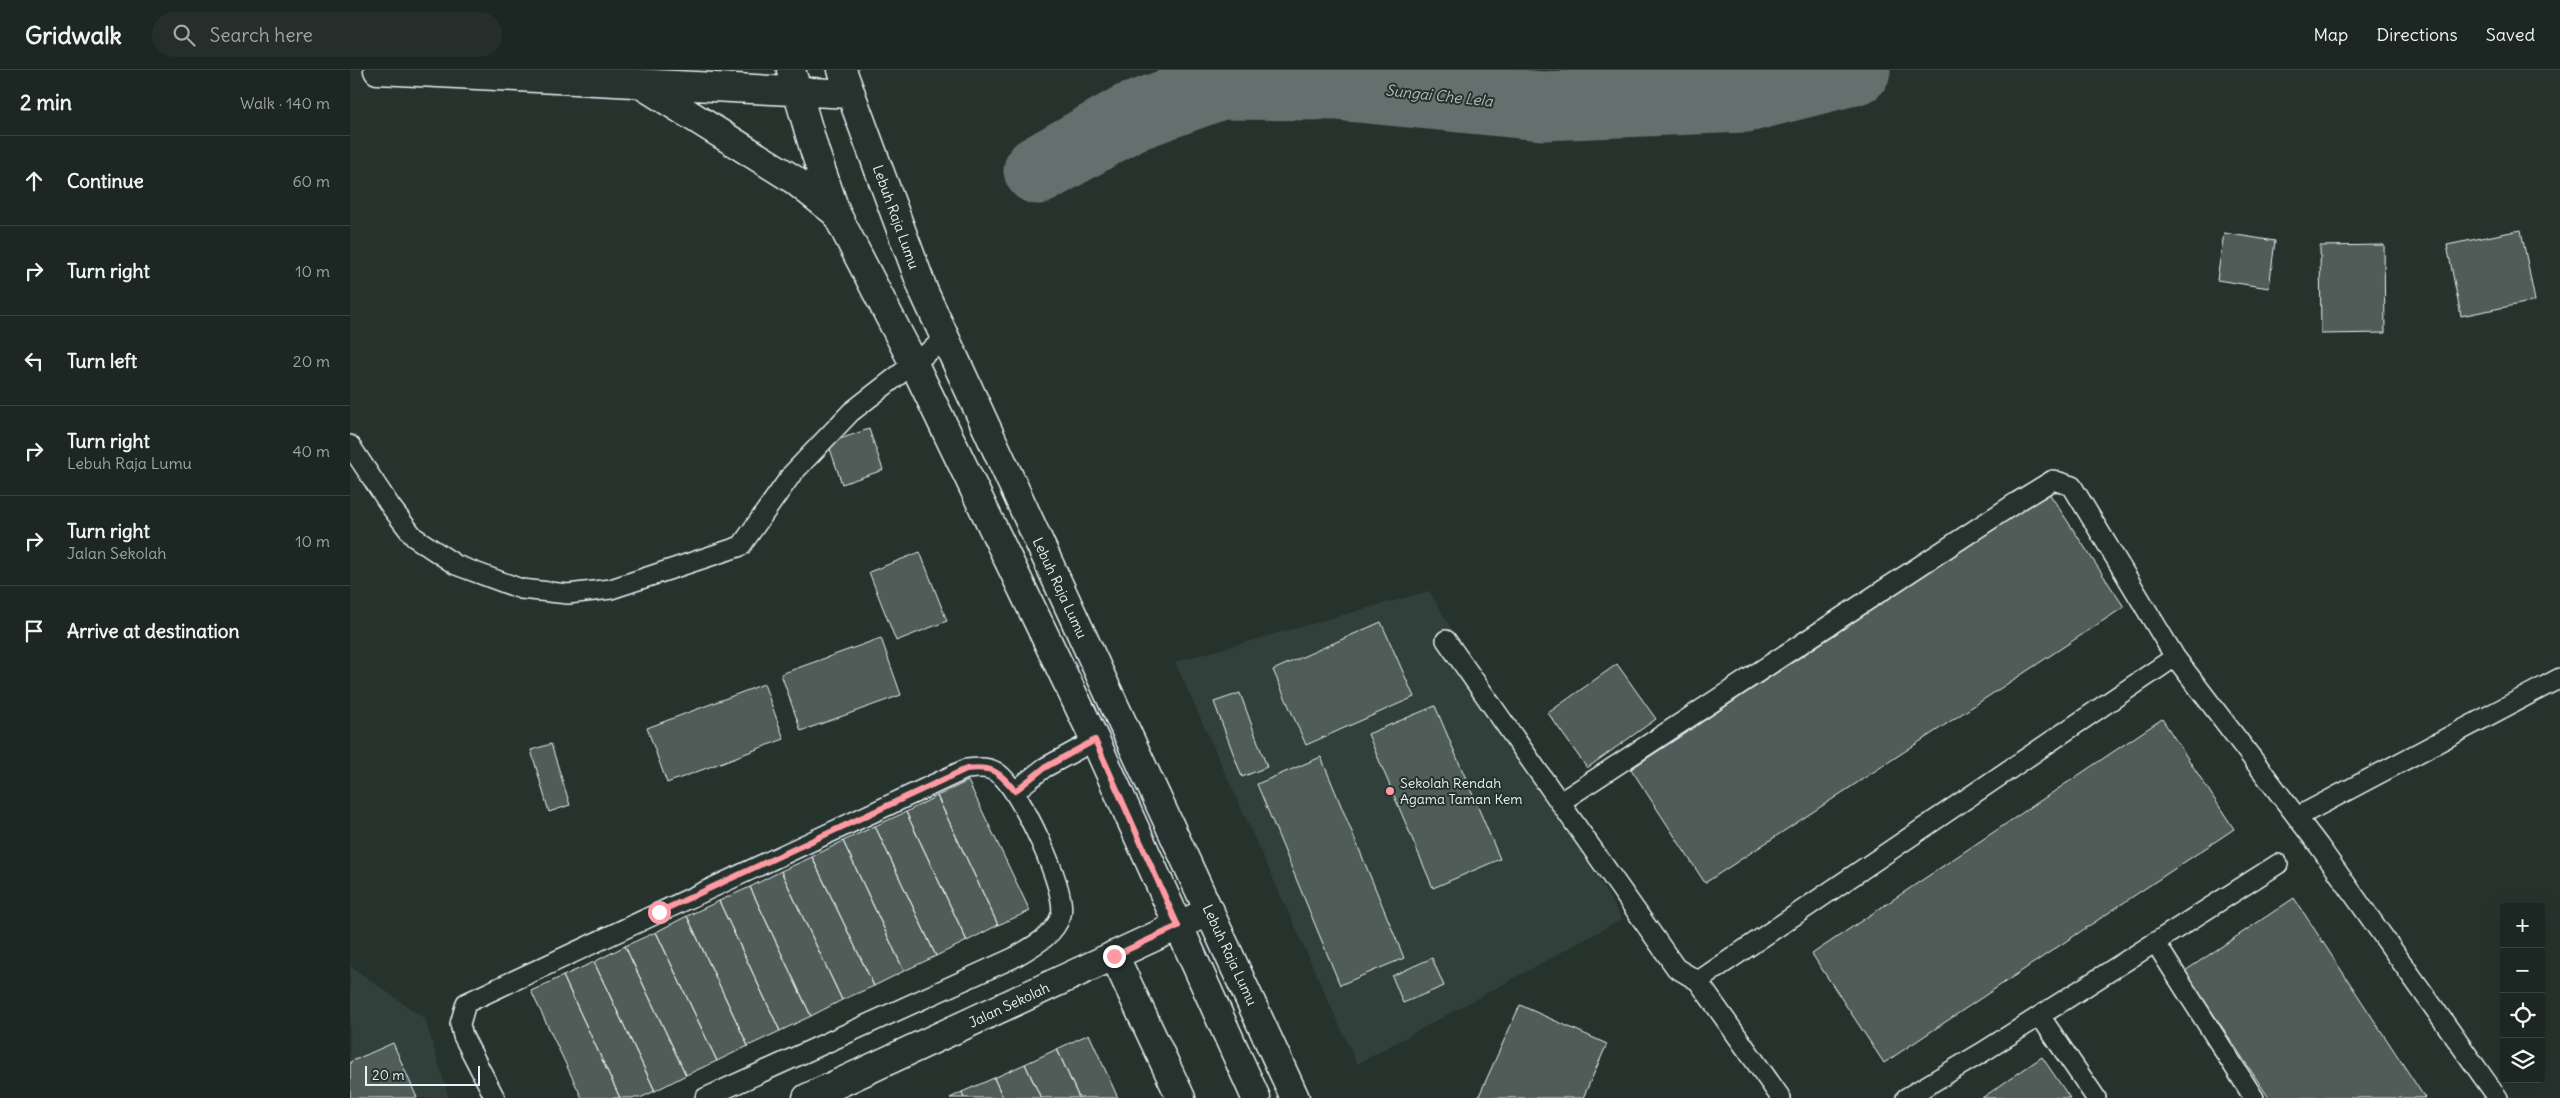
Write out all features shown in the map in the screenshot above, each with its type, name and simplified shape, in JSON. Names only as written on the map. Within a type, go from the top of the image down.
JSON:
[{"type":"street","points":[[378,70],[643,85],[795,81],[846,82]]},
{"type":"street","points":[[795,81],[815,152],[836,213],[913,362],[1095,740],[1256,1098]]},
{"type":"street","name":"Lebuh Raja Lumu","points":[[846,82],[924,292],[1295,1098]]},
{"type":"street","points":[[643,85],[793,179],[836,213]]},
{"type":"street","name":"Jalan Sekolah","points":[[807,1098],[1210,911]]},
{"type":"street","points":[[1114,956],[1181,1098]]},
{"type":"lane","points":[[350,445],[391,507],[414,537],[456,565],[521,589],[568,594],[611,589],[741,546],[792,474],[851,412],[945,339]]},
{"type":"lane","points":[[1562,801],[1942,551],[2054,480],[2072,486],[2175,657],[2297,817],[2498,1098]]},
{"type":"lane","points":[[1446,640],[1562,801],[1676,968],[1698,981],[1781,1098]]},
{"type":"lane","points":[[1698,981],[2175,657]]},
{"type":"lane","points":[[2297,817],[2560,678]]},
{"type":"lane","points":[[1015,791],[1044,768],[1095,740]]},
{"type":"lane","points":[[495,1098],[463,1036],[460,1024],[466,1004],[966,769],[986,767],[1000,774],[1015,791],[1051,863],[1060,895],[1061,914],[1055,928],[1036,945],[1013,958],[705,1098]]},
{"type":"lane","points":[[1906,1098],[2040,1016],[2278,864]]},
{"type":"lane","points":[[2155,942],[2254,1098]]},
{"type":"lane","points":[[2040,1016],[2096,1098]]},
{"type":"shaded area","name":"Sekolah Rendah Agama Taman Kem","points":[[1429,591],[1622,919],[1357,1064],[1175,662]]},
{"type":"shaded area","points":[[350,966],[425,1019],[449,1098],[350,1098]]},
{"type":"building","points":[[2521,230],[2535,301],[2461,316],[2447,245]]},
{"type":"building","points":[[2224,233],[2275,241],[2269,288],[2217,280]]},
{"type":"building","points":[[2384,245],[2385,333],[2321,334],[2320,246]]},
{"type":"building","points":[[869,429],[883,470],[842,484],[828,443]]},
{"type":"building","points":[[2049,493],[2124,607],[1705,883],[1631,769]]},
{"type":"building","points":[[920,552],[947,621],[896,641],[869,572]]},
{"type":"building","points":[[1381,622],[1414,697],[1306,745],[1273,670]]},
{"type":"building","points":[[881,638],[901,695],[801,731],[781,674]]},
{"type":"building","points":[[1617,664],[1656,719],[1587,768],[1548,713]]},
{"type":"building","points":[[764,684],[784,739],[667,783],[647,728]]},
{"type":"building","points":[[1240,693],[1267,767],[1242,777],[1214,702]]},
{"type":"building","points":[[1435,706],[1500,859],[1433,888],[1368,734]]},
{"type":"building","points":[[2162,719],[2234,829],[1884,1063],[1812,954]]},
{"type":"building","points":[[551,744],[570,805],[549,812],[531,750]]},
{"type":"building","points":[[1321,757],[1404,958],[1340,985],[1257,784]]},
{"type":"building","points":[[968,781],[1030,911],[998,925],[937,796]]},
{"type":"building","points":[[937,796],[998,925],[967,941],[906,812]]},
{"type":"building","points":[[906,812],[967,941],[936,956],[875,826]]},
{"type":"building","points":[[875,826],[936,956],[904,971],[843,841]]},
{"type":"building","points":[[843,841],[904,971],[874,986],[812,857]]},
{"type":"building","points":[[812,857],[874,986],[842,1000],[781,871]]},
{"type":"building","points":[[781,871],[842,1000],[811,1016],[750,887]]},
{"type":"building","points":[[750,887],[811,1016],[780,1031],[719,901]]},
{"type":"building","points":[[2294,898],[2425,1098],[2269,1098],[2185,971]]},
{"type":"building","points":[[719,901],[780,1031],[748,1046],[687,916]]},
{"type":"building","points":[[687,916],[748,1046],[717,1061],[656,932]]},
{"type":"building","points":[[656,932],[717,1061],[686,1075],[625,946]]},
{"type":"building","points":[[625,946],[686,1075],[655,1091],[594,962]]},
{"type":"building","points":[[1432,958],[1444,986],[1403,1003],[1392,976]]},
{"type":"building","points":[[594,962],[655,1091],[640,1098],[620,1098],[563,976]]},
{"type":"building","points":[[563,976],[620,1098],[582,1098],[531,991]]},
{"type":"building","points":[[1520,1005],[1607,1044],[1583,1098],[1478,1098]]},
{"type":"building","points":[[1089,1034],[1118,1098],[1079,1098],[1057,1049]]},
{"type":"building","points":[[393,1043],[417,1098],[350,1098],[350,1062]]},
{"type":"building","points":[[1057,1049],[1079,1098],[1041,1098],[1025,1064]]},
{"type":"building","points":[[2042,1057],[2070,1098],[1982,1098]]},
{"type":"building","points":[[1025,1064],[1041,1098],[1003,1098],[994,1078]]},
{"type":"building","points":[[994,1078],[1003,1098],[964,1098],[962,1092]]},
{"type":"building","points":[[962,1092],[964,1098],[950,1098]]},
{"type":"waterway","name":"Sungai Che Lela","points":[[1038,170],[1129,118],[1220,85],[1337,86],[1542,106],[1746,98],[1856,70]]},
{"type":"place","name":"Sekolah Rendah Agama Taman Kem","points":[[1390,791]]},
{"type":"route","points":[[659,912],[966,769],[986,767],[1000,774],[1015,791],[1044,768],[1095,740],[1178,926],[1114,956]]}]
